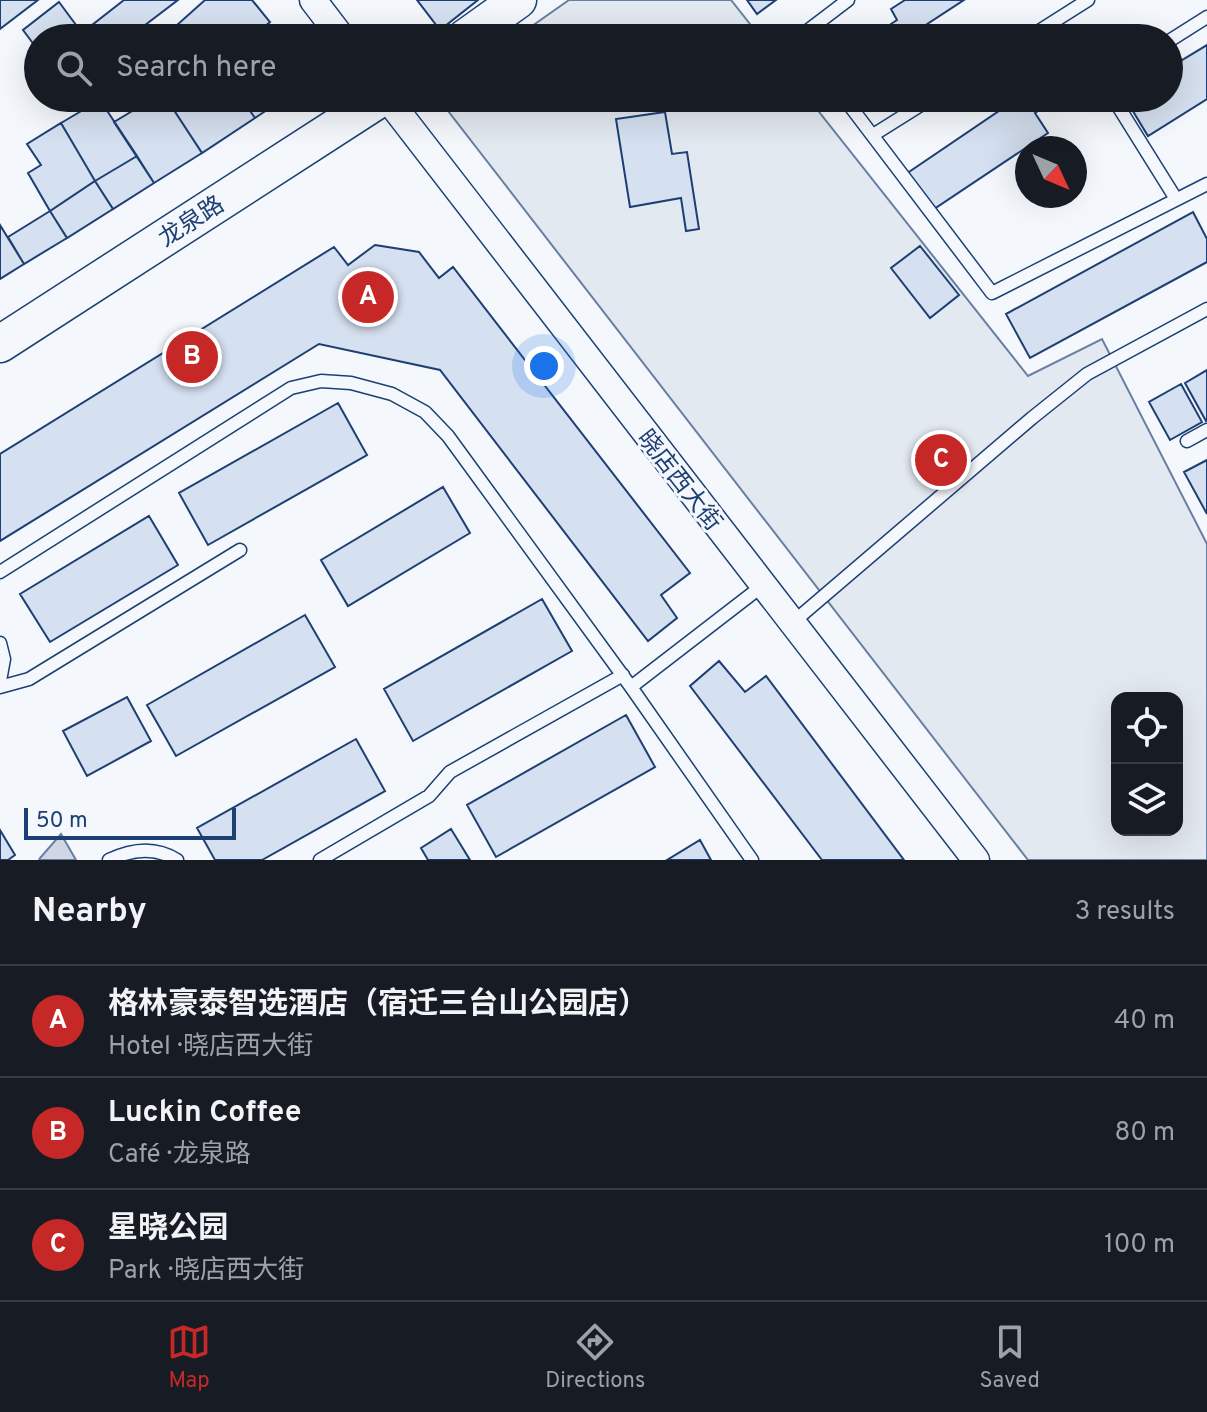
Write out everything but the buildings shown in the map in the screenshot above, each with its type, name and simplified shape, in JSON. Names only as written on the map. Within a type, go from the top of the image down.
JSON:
[{"type":"street","points":[[313,0],[331,24]]},
{"type":"street","points":[[485,24],[518,0]]},
{"type":"street","name":"龙泉路","points":[[0,344],[362,112]]},
{"type":"street","name":"晓店西大街","points":[[395,112],[976,860]]},
{"type":"lane","points":[[816,24],[848,0]]},
{"type":"lane","points":[[1050,24],[1088,0]]},
{"type":"lane","points":[[1183,32],[1207,17]]},
{"type":"lane","points":[[855,112],[992,293],[1207,184]]},
{"type":"lane","points":[[873,135],[910,112]]},
{"type":"lane","points":[[1122,112],[1176,199]]},
{"type":"lane","points":[[791,624],[1087,374],[1207,309]]},
{"type":"lane","points":[[0,572],[291,388],[321,381],[351,383],[392,394],[425,412],[448,436],[623,675],[752,860]]},
{"type":"lane","points":[[1187,441],[1207,430]]},
{"type":"lane","points":[[0,687],[29,679],[240,550]]},
{"type":"lane","points":[[631,687],[762,586]]},
{"type":"lane","points":[[0,643],[4,659],[0,681]]},
{"type":"lane","points":[[320,860],[429,796],[450,772],[623,675]]},
{"type":"lane","points":[[109,860],[124,852],[146,849],[168,854],[177,860]]},
{"type":"shaded area","points":[[569,0],[731,0],[750,24],[535,24]]},
{"type":"shaded area","points":[[449,112],[819,112],[1028,376],[1102,339],[1207,544],[1207,860],[1028,860]]},
{"type":"shaded area","points":[[61,834],[76,860],[39,860],[40,858]]},
{"type":"place","name":"格林豪泰智选酒店（宿迁三台山公园店）","points":[[368,297]]},
{"type":"place","name":"Luckin Coffee","points":[[192,357]]},
{"type":"place","name":"星晓公园","points":[[941,460]]}]
